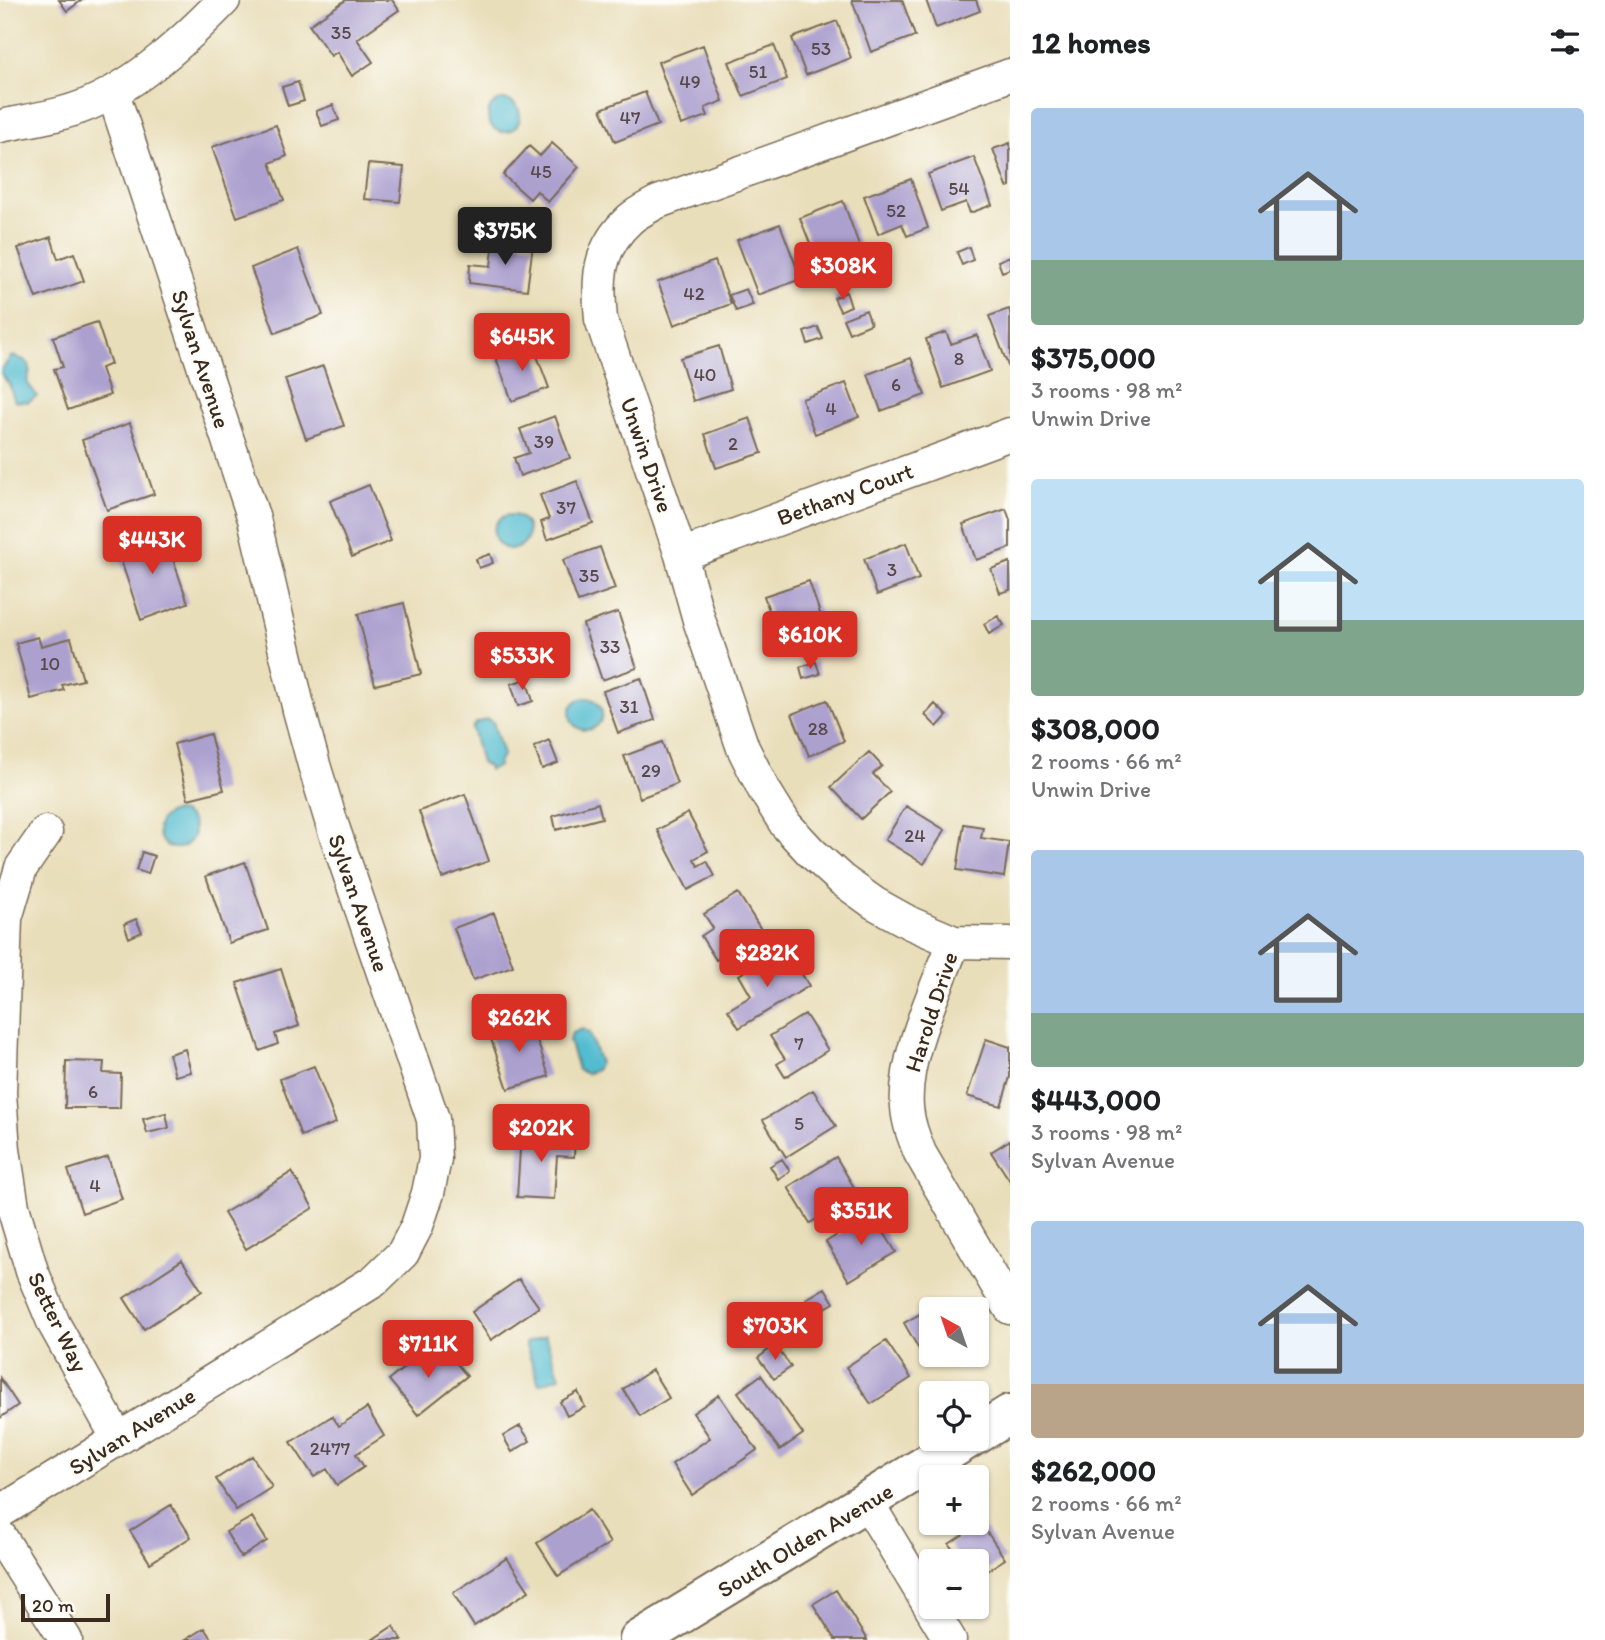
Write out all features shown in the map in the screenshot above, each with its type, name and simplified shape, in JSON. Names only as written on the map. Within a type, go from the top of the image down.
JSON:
[{"type":"main road","points":[[989,1427],[1010,1414]]},
{"type":"main road","name":"South Olden Avenue","points":[[639,1640],[949,1451]]},
{"type":"street","points":[[0,126],[61,113],[113,93],[156,62],[201,24],[224,0]]},
{"type":"street","name":"Unwin Drive","points":[[1010,75],[658,202],[631,217],[611,241],[602,263],[598,289],[601,318],[743,748],[786,825],[842,880],[874,903],[910,923],[954,942],[1010,943]]},
{"type":"street","name":"Sylvan Avenue","points":[[0,1512],[374,1281],[403,1253],[417,1226],[435,1159],[433,1119],[314,765],[254,519],[113,93]]},
{"type":"street","name":"Bethany Court","points":[[681,555],[1010,434]]},
{"type":"street","name":"Setter Way","points":[[46,832],[21,868],[6,918],[0,1093],[4,1150],[13,1207],[32,1271],[54,1324],[118,1439]]},
{"type":"street","name":"Harold Drive","points":[[954,942],[914,1047],[908,1080],[910,1129],[920,1153],[1010,1308]]},
{"type":"street","points":[[867,1502],[950,1640]]},
{"type":"street","points":[[0,1536],[66,1640]]},
{"type":"water","points":[[504,100],[516,104],[520,116],[516,128],[504,132],[492,128],[488,116],[492,104]]},
{"type":"water","points":[[12,356],[29,364],[27,382],[37,396],[28,402],[14,400],[10,386],[1,373]]},
{"type":"water","points":[[511,515],[523,520],[528,532],[523,544],[511,549],[499,544],[494,532],[499,520]]},
{"type":"water","points":[[586,698],[598,702],[602,714],[598,726],[586,730],[574,726],[570,714],[574,702]]},
{"type":"water","points":[[487,719],[493,722],[503,755],[499,766],[489,770],[488,766],[481,763],[472,728],[476,723]]},
{"type":"water","points":[[176,812],[189,817],[194,830],[189,843],[176,848],[163,843],[158,830],[163,817]]},
{"type":"water","points":[[582,1029],[589,1033],[600,1063],[596,1070],[586,1074],[578,1070],[569,1040],[572,1033]]},
{"type":"water","points":[[545,1336],[560,1377],[539,1384],[525,1343]]},
{"type":"building","points":[[59,0],[82,0],[67,11]]},
{"type":"building","points":[[346,0],[392,0],[399,10],[357,39],[373,62],[352,76],[337,52],[331,56],[309,25]]},
{"type":"building","points":[[852,0],[902,0],[915,36],[871,52]]},
{"type":"building","points":[[926,0],[976,0],[980,11],[936,28]]},
{"type":"building","points":[[837,21],[851,58],[806,75],[792,38]]},
{"type":"building","points":[[703,45],[723,101],[705,108],[708,116],[681,125],[658,62]]},
{"type":"building","points":[[774,45],[787,79],[743,96],[729,62]]},
{"type":"building","points":[[298,82],[304,101],[288,106],[282,87]]},
{"type":"building","points":[[645,92],[658,125],[615,142],[601,109]]},
{"type":"building","points":[[333,105],[339,120],[322,126],[316,111]]},
{"type":"building","points":[[276,125],[287,156],[270,163],[284,200],[237,217],[212,147]]},
{"type":"building","points":[[552,143],[579,167],[548,202],[537,191],[530,199],[503,175],[529,146],[540,156]]},
{"type":"building","points":[[1010,143],[1010,186],[1007,187],[993,149]]},
{"type":"building","points":[[974,157],[992,205],[970,213],[966,202],[941,211],[928,174]]},
{"type":"building","points":[[368,164],[404,167],[400,202],[364,199]]},
{"type":"building","points":[[911,179],[928,228],[907,236],[902,224],[878,234],[864,196]]},
{"type":"building","points":[[843,201],[863,256],[842,264],[836,248],[815,256],[800,218]]},
{"type":"building","points":[[780,224],[801,279],[758,295],[737,240]]},
{"type":"building","points":[[51,237],[58,259],[74,253],[84,281],[36,298],[18,248]]},
{"type":"building","points":[[494,240],[533,245],[527,290],[469,283],[470,264],[491,266]]},
{"type":"building","points":[[969,247],[973,260],[962,265],[957,252]]},
{"type":"building","points":[[298,249],[323,315],[275,333],[251,268]]},
{"type":"building","points":[[1010,256],[1010,269],[1002,272],[998,261]]},
{"type":"building","points":[[715,261],[731,304],[674,325],[658,282]]},
{"type":"building","points":[[746,289],[753,305],[736,311],[729,295]]},
{"type":"building","points":[[846,292],[851,306],[840,311],[834,298]]},
{"type":"building","points":[[1009,309],[1010,312],[1010,371],[989,316]]},
{"type":"building","points":[[866,310],[871,324],[849,333],[843,319]]},
{"type":"building","points":[[97,322],[111,364],[101,368],[110,395],[68,410],[54,369],[63,367],[53,337]]},
{"type":"building","points":[[818,327],[823,339],[808,344],[804,332]]},
{"type":"building","points":[[946,332],[951,344],[977,335],[990,371],[943,388],[926,339]]},
{"type":"building","points":[[533,345],[549,388],[512,401],[496,358]]},
{"type":"building","points":[[719,346],[731,389],[693,401],[680,358]]},
{"type":"building","points":[[911,358],[925,395],[881,411],[868,374]]},
{"type":"building","points":[[323,366],[344,426],[306,439],[285,379]]},
{"type":"building","points":[[846,383],[859,417],[815,434],[802,399]]},
{"type":"building","points":[[555,416],[570,458],[520,476],[514,458],[529,453],[520,429]]},
{"type":"building","points":[[750,418],[762,453],[716,468],[705,434]]},
{"type":"building","points":[[130,423],[154,494],[107,510],[82,440]]},
{"type":"building","points":[[577,481],[593,523],[547,540],[541,522],[549,519],[540,495]]},
{"type":"building","points":[[369,485],[391,541],[352,557],[330,501]]},
{"type":"building","points":[[1006,509],[1010,520],[1010,548],[976,560],[963,524]]},
{"type":"building","points":[[164,533],[188,603],[141,620],[117,549]]},
{"type":"building","points":[[906,543],[919,579],[877,595],[864,559]]},
{"type":"building","points":[[600,547],[615,589],[578,602],[563,560]]},
{"type":"building","points":[[490,554],[493,563],[479,568],[476,559]]},
{"type":"building","points":[[1010,562],[1010,590],[1000,593],[991,569]]},
{"type":"building","points":[[809,581],[825,628],[806,635],[802,622],[776,631],[764,596]]},
{"type":"building","points":[[404,603],[421,674],[375,685],[358,614]]},
{"type":"building","points":[[618,612],[637,668],[602,680],[583,624]]},
{"type":"building","points":[[998,616],[1004,625],[989,634],[984,624]]},
{"type":"building","points":[[38,637],[41,646],[71,638],[83,680],[62,685],[64,690],[31,699],[16,643]]},
{"type":"building","points":[[816,662],[820,674],[803,679],[800,667]]},
{"type":"building","points":[[641,678],[655,720],[618,733],[603,691]]},
{"type":"building","points":[[526,679],[533,701],[518,706],[511,684]]},
{"type":"building","points":[[827,700],[844,741],[809,756],[792,714]]},
{"type":"building","points":[[935,704],[947,716],[937,727],[925,715]]},
{"type":"building","points":[[210,734],[224,790],[188,799],[174,744]]},
{"type":"building","points":[[549,740],[558,763],[542,769],[534,747]]},
{"type":"building","points":[[662,742],[677,784],[640,798],[624,756]]},
{"type":"building","points":[[869,752],[882,766],[873,774],[890,792],[861,819],[831,787]]},
{"type":"building","points":[[465,794],[489,861],[442,878],[419,811]]},
{"type":"building","points":[[598,803],[602,818],[556,830],[553,816]]},
{"type":"building","points":[[906,806],[945,830],[924,864],[885,840]]},
{"type":"building","points":[[688,813],[708,851],[694,859],[698,866],[707,861],[715,876],[688,890],[657,830]]},
{"type":"building","points":[[964,824],[983,827],[981,838],[1009,842],[1004,877],[957,870]]},
{"type":"building","points":[[142,852],[154,856],[148,874],[136,870]]},
{"type":"building","points":[[245,862],[268,930],[229,943],[206,876]]},
{"type":"building","points":[[738,893],[762,931],[716,960],[701,936],[713,928],[704,914]]},
{"type":"building","points":[[494,913],[513,966],[473,980],[454,928]]},
{"type":"building","points":[[136,919],[142,932],[129,938],[124,924]]},
{"type":"building","points":[[773,954],[782,969],[794,961],[809,986],[739,1028],[728,1010],[751,996],[739,975]]},
{"type":"building","points":[[281,969],[299,1026],[275,1034],[278,1044],[260,1051],[237,983]]},
{"type":"building","points":[[805,1014],[828,1050],[785,1077],[777,1064],[785,1059],[770,1036]]},
{"type":"building","points":[[530,1019],[549,1076],[508,1089],[489,1033]]},
{"type":"building","points":[[986,1039],[1010,1047],[1010,1077],[1001,1106],[967,1096]]},
{"type":"building","points":[[185,1049],[191,1072],[175,1076],[169,1054]]},
{"type":"building","points":[[66,1061],[104,1062],[103,1073],[121,1074],[120,1108],[65,1108]]},
{"type":"building","points":[[314,1066],[336,1123],[301,1136],[280,1079]]},
{"type":"building","points":[[813,1090],[836,1126],[786,1157],[763,1120]]},
{"type":"building","points":[[166,1113],[169,1128],[147,1133],[143,1119]]},
{"type":"building","points":[[521,1134],[575,1137],[574,1157],[557,1156],[554,1199],[517,1197]]},
{"type":"building","points":[[1010,1140],[1010,1181],[991,1152]]},
{"type":"building","points":[[108,1157],[122,1199],[82,1213],[68,1170]]},
{"type":"building","points":[[836,1157],[858,1194],[810,1223],[788,1187]]},
{"type":"building","points":[[782,1159],[790,1171],[778,1179],[770,1166]]},
{"type":"building","points":[[292,1172],[313,1208],[246,1249],[224,1213]]},
{"type":"building","points":[[872,1213],[896,1252],[849,1281],[826,1242]]},
{"type":"building","points":[[182,1260],[202,1291],[144,1329],[124,1298]]},
{"type":"building","points":[[519,1279],[539,1307],[491,1340],[472,1312]]},
{"type":"building","points":[[825,1288],[834,1303],[815,1314],[806,1299]]},
{"type":"building","points":[[919,1315],[919,1349],[904,1323]]},
{"type":"building","points":[[886,1341],[911,1378],[871,1404],[846,1367]]},
{"type":"building","points":[[775,1345],[791,1367],[774,1379],[758,1358]]},
{"type":"building","points":[[444,1348],[467,1376],[418,1415],[389,1380],[420,1355],[425,1362]]},
{"type":"building","points":[[652,1370],[669,1398],[640,1416],[623,1389]]},
{"type":"building","points":[[761,1375],[803,1434],[780,1450],[738,1392]]},
{"type":"building","points":[[0,1378],[18,1405],[0,1418]]},
{"type":"building","points":[[578,1392],[585,1407],[567,1416],[560,1402]]},
{"type":"building","points":[[719,1395],[757,1450],[692,1495],[672,1464],[710,1438],[693,1413]]},
{"type":"building","points":[[367,1408],[384,1436],[356,1454],[364,1467],[337,1485],[327,1469],[314,1477],[291,1442],[332,1416],[339,1426]]},
{"type":"building","points":[[520,1426],[530,1441],[512,1452],[503,1436]]},
{"type":"building","points":[[252,1456],[272,1487],[236,1510],[216,1479]]},
{"type":"building","points":[[171,1505],[191,1537],[150,1563],[130,1531]]},
{"type":"building","points":[[589,1510],[610,1543],[558,1576],[537,1543]]},
{"type":"building","points":[[252,1517],[267,1541],[241,1557],[226,1532]]},
{"type":"building","points":[[963,1535],[989,1535],[1005,1559],[989,1569],[989,1549],[952,1549],[949,1544]]},
{"type":"building","points":[[507,1558],[529,1591],[474,1626],[453,1593]]},
{"type":"building","points":[[836,1590],[867,1640],[835,1640],[813,1604]]},
{"type":"building","points":[[393,1626],[402,1640],[372,1640]]},
{"type":"building","points":[[204,1628],[212,1640],[185,1640]]}]
